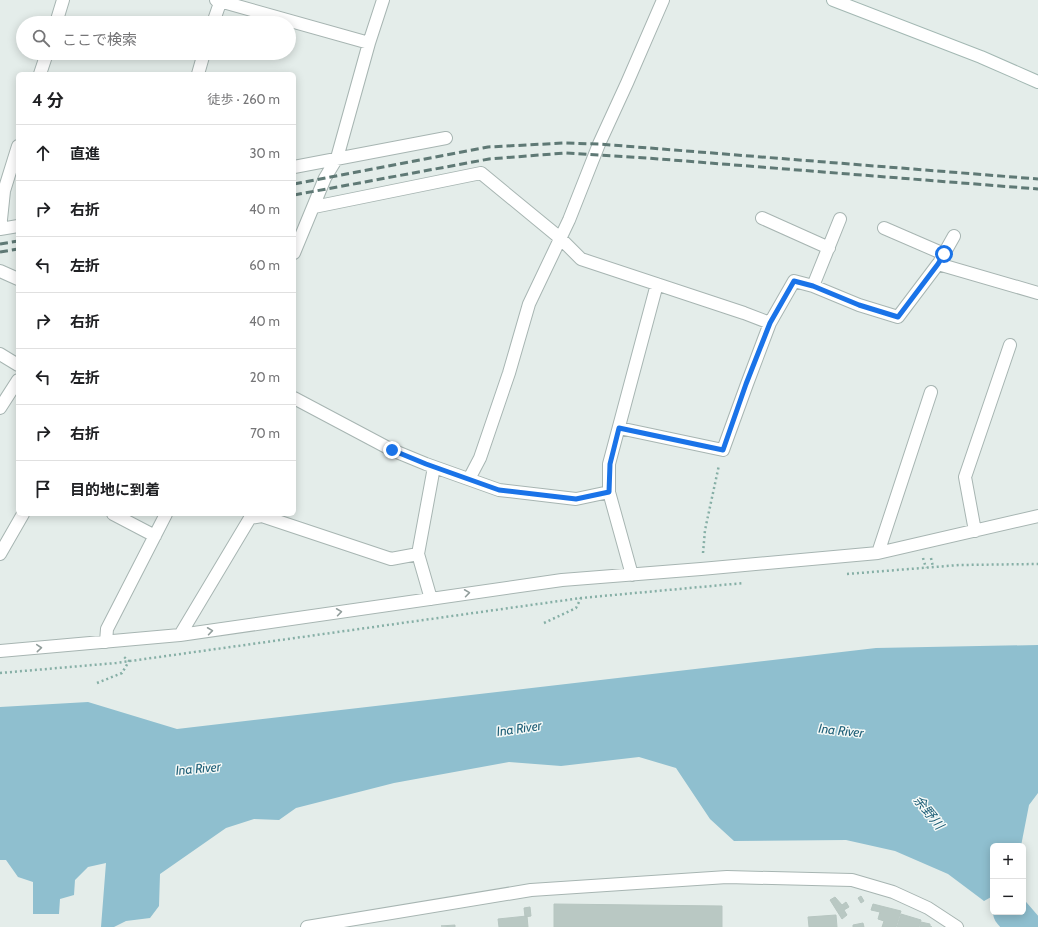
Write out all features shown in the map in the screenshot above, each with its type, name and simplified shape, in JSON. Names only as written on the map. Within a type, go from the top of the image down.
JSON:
[{"type":"street","points":[[58,16],[63,0]]},
{"type":"street","points":[[216,16],[219,0],[275,16]]},
{"type":"street","points":[[296,248],[325,178],[337,158],[369,43],[383,0]]},
{"type":"street","points":[[469,479],[480,458],[507,380],[529,304],[569,220],[598,144],[627,83],[662,0]]},
{"type":"street","points":[[832,0],[981,57],[1038,82]]},
{"type":"street","points":[[296,22],[369,43]]},
{"type":"street","points":[[41,72],[45,60]]},
{"type":"street","points":[[199,72],[202,60]]},
{"type":"street","points":[[296,166],[446,138]]},
{"type":"street","points":[[16,152],[4,191],[0,229],[16,226]]},
{"type":"street","points":[[314,207],[481,173],[560,238],[581,259],[770,323]]},
{"type":"street","points":[[762,218],[829,248]]},
{"type":"street","points":[[813,286],[840,220]]},
{"type":"street","points":[[884,228],[941,259],[1038,293]]},
{"type":"street","points":[[619,428],[723,450],[746,384],[770,323],[794,281],[813,286],[859,305],[898,317],[941,259],[954,236]]},
{"type":"street","points":[[0,271],[16,278]]},
{"type":"street","points":[[632,575],[609,492],[610,464],[657,284]]},
{"type":"street","points":[[975,531],[965,477],[1010,345]]},
{"type":"street","points":[[0,354],[16,364]]},
{"type":"street","points":[[0,408],[16,383]]},
{"type":"street","points":[[878,553],[931,392]]},
{"type":"street","points":[[296,399],[392,450],[434,467],[499,490],[576,499],[609,492]]},
{"type":"street","points":[[431,598],[418,554],[434,467]]},
{"type":"street","points":[[0,554],[22,516]]},
{"type":"street","points":[[117,516],[155,536]]},
{"type":"street","points":[[106,642],[107,629],[165,516]]},
{"type":"street","points":[[180,636],[250,518],[262,516],[391,559],[418,554]]},
{"type":"street","points":[[0,651],[180,636],[562,580],[878,553],[1038,516]]},
{"type":"street","points":[[307,927],[531,890],[726,877],[852,880],[893,892],[928,908],[957,927]]},
{"type":"path","points":[[701,569],[705,530],[723,450]]},
{"type":"path","points":[[844,574],[959,565],[1038,564]]},
{"type":"path","points":[[0,673],[129,661],[581,598],[751,582]]},
{"type":"path","points":[[544,623],[576,608],[581,598]]},
{"type":"path","points":[[97,682],[122,673],[129,661]]},
{"type":"water","name":"Ina River","points":[[1038,645],[1038,793],[1029,805],[1022,843],[990,843],[990,898],[984,901],[948,874],[895,851],[846,840],[734,841],[710,819],[676,768],[639,757],[561,766],[509,762],[394,783],[296,808],[279,820],[254,819],[226,828],[160,874],[159,906],[150,918],[126,921],[114,927],[101,927],[106,863],[88,867],[75,880],[74,895],[60,899],[59,914],[33,914],[33,882],[18,877],[6,860],[0,860],[0,707],[88,702],[177,729],[876,648]]},
{"type":"building","points":[[861,896],[864,901],[861,903],[858,898]]},
{"type":"building","points":[[835,897],[842,905],[846,902],[849,907],[844,910],[847,915],[842,919],[830,900]]},
{"type":"building","points":[[554,904],[722,906],[722,927],[554,927]]},
{"type":"building","points":[[873,904],[901,911],[896,927],[882,927],[884,921],[878,919],[880,912],[871,910]]},
{"type":"building","points":[[530,907],[531,916],[525,917],[524,908]]},
{"type":"building","points":[[901,914],[921,920],[919,927],[897,927]]},
{"type":"building","points":[[836,915],[837,927],[809,927],[808,917]]},
{"type":"building","points":[[527,916],[528,927],[499,927],[498,919]]},
{"type":"building","points":[[921,922],[930,924],[932,927],[920,927]]},
{"type":"building","points":[[863,923],[864,927],[853,927],[853,925]]},
{"type":"building","points":[[455,925],[455,927],[441,926]]},
{"type":"waterway","name":"余野川","points":[[1014,915],[1024,927]]},
{"type":"railway","points":[[296,184],[488,147],[564,143],[599,144],[1038,179]]},
{"type":"railway","points":[[296,195],[489,159],[565,153],[647,158],[1038,189]]},
{"type":"railway","points":[[0,244],[16,241]]},
{"type":"railway","points":[[0,252],[16,249]]},
{"type":"route","points":[[392,450],[426,464],[499,490],[576,499],[609,492],[610,464],[619,428],[723,450],[746,384],[770,323],[794,281],[813,286],[859,305],[898,317],[944,254]]}]
